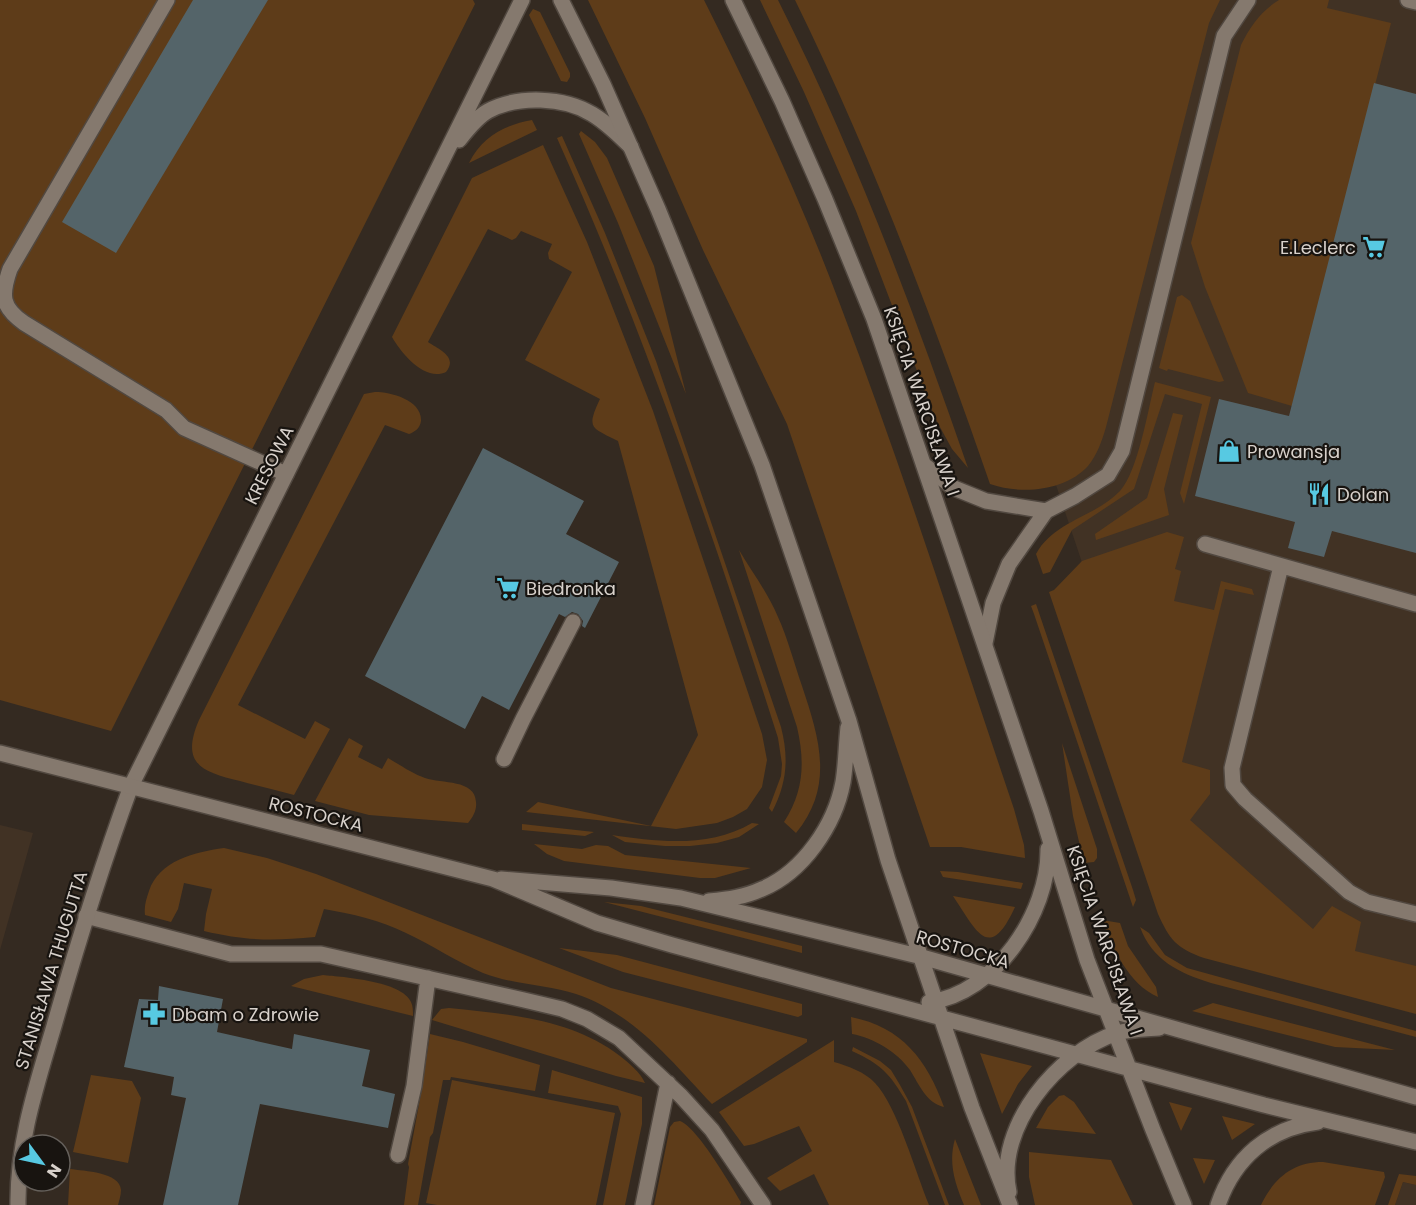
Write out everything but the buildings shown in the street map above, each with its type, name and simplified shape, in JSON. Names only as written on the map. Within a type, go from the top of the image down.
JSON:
[{"type":"street","points":[[167,0],[10,269],[3,287],[5,301],[13,315],[24,323],[166,410],[184,428],[286,474]]},
{"type":"street","name":"KRESOWA","points":[[131,786],[522,0]]},
{"type":"street","points":[[561,0],[632,148],[762,465],[849,721],[888,860],[972,1108],[1010,1205]]},
{"type":"street","name":"KSIĘCIA WARCISŁAWA I","points":[[733,0],[782,100],[874,319],[1046,825],[1088,960],[1128,1068],[1184,1205]]},
{"type":"street","points":[[985,643],[993,603],[1009,564],[1046,511],[1108,475],[1122,451],[1224,36],[1248,0]]},
{"type":"street","points":[[1408,0],[1416,2]]},
{"type":"street","name":"KRESOWA","points":[[442,162],[467,130],[487,111],[511,102],[533,99],[560,102],[590,112],[611,127],[632,148]]},
{"type":"street","points":[[924,465],[954,488],[986,501],[1046,511]]},
{"type":"street","points":[[1205,544],[1416,604]]},
{"type":"street","points":[[1281,566],[1232,768],[1233,785],[1245,799],[1349,892],[1367,902],[1416,914]]},
{"type":"street","points":[[504,759],[573,622]]},
{"type":"street","points":[[696,902],[738,898],[764,889],[789,872],[807,854],[823,833],[843,783],[849,721]]},
{"type":"street","name":"ROSTOCKA","points":[[0,753],[492,879],[597,923],[1128,1068],[1416,1142]]},
{"type":"street","name":"STANISŁAWA THUGUTTA","points":[[18,1205],[22,1150],[32,1103],[86,916],[131,786]]},
{"type":"street","name":"KSIĘCIA WARCISŁAWA I","points":[[893,1004],[936,1002],[954,996],[986,975],[1005,958],[1017,942],[1040,900],[1047,873],[1046,825]]},
{"type":"street","name":"ROSTOCKA","points":[[492,879],[611,888],[696,902],[922,957],[1416,1096]]},
{"type":"street","points":[[86,916],[231,954],[321,954],[543,1004],[587,1019],[619,1038],[668,1083],[712,1130],[763,1205]]},
{"type":"street","points":[[398,1155],[414,1086],[428,978]]},
{"type":"street","points":[[1010,1205],[1007,1183],[1014,1136],[1032,1098],[1054,1073],[1078,1054],[1116,1034],[1158,1028],[1182,1031]]},
{"type":"street","points":[[643,1205],[668,1083]]},
{"type":"street","name":"ROSTOCKA","points":[[1218,1205],[1230,1175],[1261,1145],[1278,1133],[1298,1125],[1319,1122],[1339,1124]]},
{"type":"shaded area","points":[[0,0],[473,0],[475,4],[111,731],[0,700]]},
{"type":"shaded area","points":[[588,0],[704,0],[777,152],[841,307],[908,494],[1014,809],[1024,845],[1025,858],[961,847],[930,847],[787,424],[703,250],[645,118]]},
{"type":"shaded area","points":[[760,0],[778,0],[832,114],[904,290],[968,468],[952,449],[935,418],[856,211],[804,92]]},
{"type":"shaded area","points":[[795,0],[1220,0],[1209,23],[1104,432],[1097,453],[1088,466],[1067,481],[1055,486],[1029,490],[990,484],[946,361],[876,179]]},
{"type":"shaded area","points":[[874,0],[1416,0],[1416,987],[1319,963],[1171,828],[1052,473]]},
{"type":"shaded area","points":[[1279,0],[1329,0],[1327,8],[1391,23],[1292,406],[1248,393],[1205,287],[1191,243],[1241,45],[1257,20]]},
{"type":"shaded area","points":[[533,9],[540,12],[570,73],[567,82],[561,81],[529,15]]},
{"type":"shaded area","points":[[532,120],[537,130],[469,163],[487,139],[512,125]]},
{"type":"shaded area","points":[[581,131],[595,142],[607,158],[654,266],[686,394],[618,223],[579,134]]},
{"type":"shaded area","points":[[562,136],[605,233],[656,361],[781,727],[786,760],[784,781],[772,812],[769,808],[781,776],[782,764],[778,738],[703,510],[620,286],[557,138]]},
{"type":"shaded area","points":[[543,145],[587,242],[653,411],[762,734],[767,760],[762,787],[747,809],[717,823],[676,829],[526,812],[538,802],[651,826],[698,735],[618,441],[602,433],[592,422],[600,399],[525,360],[572,272],[549,259],[548,253],[552,244],[521,231],[512,240],[488,229],[428,342],[449,358],[449,367],[446,372],[438,374],[422,370],[401,351],[392,337],[472,178]]},
{"type":"shaded area","points":[[1182,295],[1190,301],[1224,381],[1219,382],[1159,368],[1177,297]]},
{"type":"shaded area","points":[[1155,382],[1211,397],[1184,504],[1180,493],[1202,404],[1165,394],[1134,489],[1072,530],[1050,572],[1043,574],[1036,554],[1044,543],[1064,526],[1110,500],[1126,482],[1142,439]]},
{"type":"shaded area","points":[[375,392],[397,396],[411,403],[420,414],[420,426],[409,434],[385,425],[238,705],[305,739],[315,721],[330,729],[294,795],[215,774],[198,764],[194,756],[192,747],[199,720],[364,394]]},
{"type":"shaded area","points":[[1173,413],[1183,415],[1164,489],[1169,515],[1096,540],[1095,534],[1147,498]]},
{"type":"shaded area","points":[[1167,532],[1184,537],[1175,569],[1181,571],[1174,601],[1214,610],[1221,581],[1252,589],[1254,595],[1225,589],[1182,762],[1210,770],[1210,794],[1190,820],[1313,929],[1332,906],[1361,922],[1355,951],[1416,966],[1416,1014],[1204,958],[1180,947],[1170,937],[1162,923],[1049,592],[1054,590],[1082,561]]},
{"type":"shaded area","points":[[739,550],[770,600],[782,625],[818,743],[820,779],[816,797],[796,833],[784,822],[796,799],[801,776],[802,764],[797,727]]},
{"type":"shaded area","points":[[1036,604],[1133,890],[1136,900],[1133,907],[1031,606]]},
{"type":"shaded area","points":[[349,738],[363,746],[358,757],[382,769],[388,758],[420,776],[470,789],[476,802],[472,818],[468,823],[369,815],[315,801]]},
{"type":"shaded area","points":[[1062,743],[1097,849],[1097,858],[1094,862],[1084,863],[1073,816]]},
{"type":"shaded area","points":[[752,823],[759,824],[739,837],[717,843],[690,846],[625,842],[612,835],[647,840],[701,840],[736,831]]},
{"type":"shaded area","points":[[522,824],[594,832],[585,836],[522,830]]},
{"type":"shaded area","points":[[0,825],[33,833],[0,950]]},
{"type":"shaded area","points":[[534,844],[582,849],[596,845],[608,846],[625,855],[751,868],[715,878],[700,878],[564,861],[547,854]]},
{"type":"shaded area","points":[[224,848],[267,858],[316,874],[611,988],[807,1039],[807,1042],[712,1104],[651,1040],[634,1026],[597,1003],[565,991],[505,980],[483,973],[396,928],[376,921],[324,909],[315,937],[260,939],[233,937],[204,931],[212,889],[184,883],[178,909],[171,922],[145,915],[149,891],[154,881],[169,865],[190,855]]},
{"type":"shaded area","points":[[940,871],[1023,883],[1021,889],[943,877]]},
{"type":"shaded area","points":[[953,896],[1015,907],[998,934],[990,938],[983,936],[976,929]]},
{"type":"shaded area","points":[[604,902],[641,906],[802,946],[802,953]]},
{"type":"shaded area","points":[[1102,920],[1120,923],[1128,946],[1156,987],[1158,997],[1147,991],[1130,974],[1111,942]]},
{"type":"shaded area","points":[[1140,927],[1149,933],[1165,955],[1187,968],[1416,1031],[1416,1037],[1188,975],[1159,957]]},
{"type":"shaded area","points":[[559,948],[617,955],[802,1004],[802,1015],[798,1017],[623,972]]},
{"type":"shaded area","points":[[323,975],[371,981],[396,989],[411,1002],[413,1016],[291,986],[304,979]]},
{"type":"shaded area","points":[[1213,1003],[1395,1050],[1335,1047],[1192,1011]]},
{"type":"shaded area","points":[[449,1008],[539,1020],[581,1034],[620,1056],[638,1072],[645,1083],[432,1020],[441,1009]]},
{"type":"shaded area","points":[[851,1017],[885,1029],[910,1048],[921,1061],[944,1107],[932,1102],[905,1063],[892,1052],[869,1039],[852,1034]]},
{"type":"shaded area","points":[[430,1034],[540,1065],[535,1091],[451,1077],[450,1080],[443,1080],[418,1205],[404,1205],[408,1164]]},
{"type":"shaded area","points":[[834,1040],[834,1062],[866,1076],[875,1083],[891,1107],[929,1205],[829,1205],[814,1174],[780,1191],[767,1178],[812,1151],[799,1126],[744,1146],[719,1112]]},
{"type":"shaded area","points":[[853,1047],[880,1061],[891,1070],[912,1107],[949,1205],[945,1205],[906,1101],[884,1071],[870,1060],[852,1051]]},
{"type":"shaded area","points":[[980,1053],[1032,1066],[1018,1084],[1002,1114]]},
{"type":"shaded area","points":[[552,1070],[642,1097],[642,1124],[625,1205],[603,1205],[621,1114],[618,1106],[548,1093]]},
{"type":"shaded area","points":[[91,1075],[132,1081],[141,1098],[128,1163],[73,1152]]},
{"type":"shaded area","points":[[452,1080],[615,1113],[596,1205],[437,1205],[426,1203]]},
{"type":"shaded area","points":[[1064,1095],[1074,1102],[1096,1134],[1036,1128],[1048,1107],[1059,1096]]},
{"type":"shaded area","points":[[1169,1102],[1192,1108],[1181,1131]]},
{"type":"shaded area","points":[[1222,1116],[1255,1124],[1232,1140]]},
{"type":"shaded area","points":[[680,1121],[687,1125],[704,1145],[741,1202],[740,1205],[654,1205],[670,1127],[674,1122]]},
{"type":"shaded area","points":[[955,1139],[981,1205],[964,1205],[952,1165]]},
{"type":"shaded area","points":[[1029,1152],[1111,1160],[1133,1205],[1035,1205],[1029,1177]]},
{"type":"shaded area","points":[[1193,1158],[1215,1160],[1204,1184]]},
{"type":"shaded area","points":[[1323,1162],[1384,1172],[1385,1177],[1375,1205],[1261,1205],[1272,1187],[1286,1173],[1302,1165]]},
{"type":"shaded area","points":[[72,1169],[108,1176],[119,1184],[121,1190],[118,1205],[68,1205],[69,1193],[72,1193]]},
{"type":"shaded area","points":[[1399,1174],[1416,1176],[1416,1185],[1403,1182],[1395,1205],[1388,1205]]},
{"type":"shaded area","points":[[1403,1182],[1416,1185],[1416,1205],[1395,1205]]},
{"type":"place","name":"E.Leclerc","points":[[1374,247]]},
{"type":"place","name":"Prowansja","points":[[1229,451]]},
{"type":"place","name":"Dolan","points":[[1319,494]]},
{"type":"place","name":"Biedronka","points":[[508,588]]},
{"type":"place","name":"Dbam o Zdrowie","points":[[154,1014]]}]
